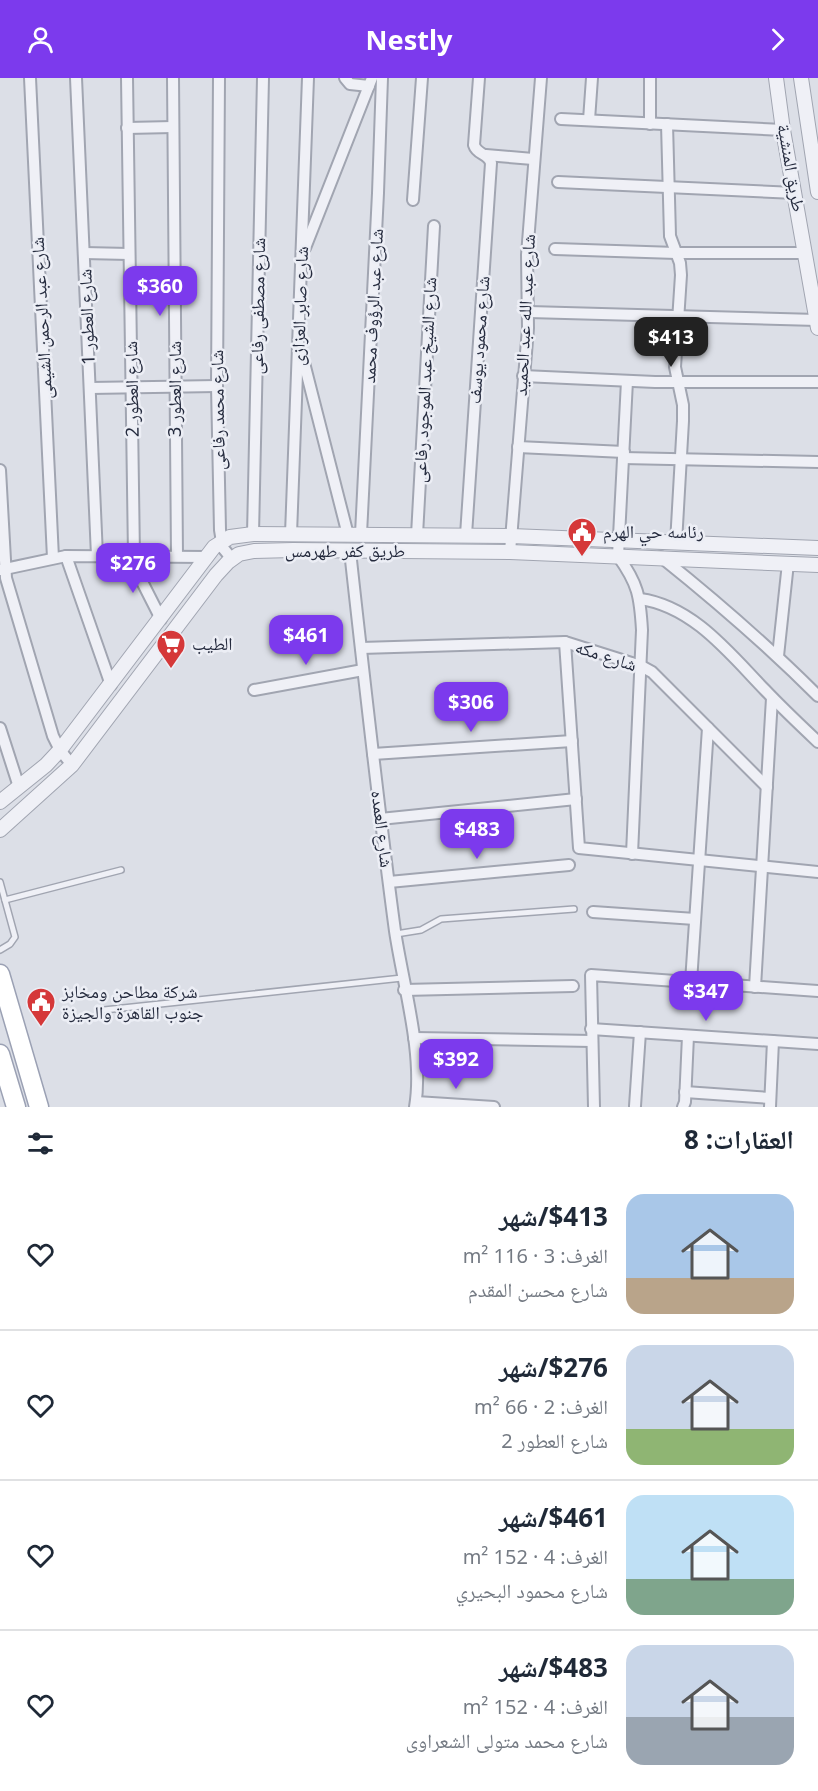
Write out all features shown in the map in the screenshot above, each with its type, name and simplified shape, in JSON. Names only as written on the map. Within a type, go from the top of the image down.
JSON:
[{"type":"main road","points":[[0,974],[39,1107]]},
{"type":"main road","points":[[0,1054],[16,1107]]},
{"type":"main road","points":[[6,1073],[14,1076],[21,1073],[26,1061]]},
{"type":"street","name":"شارع عبد الرحمن الشيمى","points":[[30,78],[53,558]]},
{"type":"street","name":"شارع العطور 1","points":[[76,78],[97,556]]},
{"type":"street","name":"شارع العطور 2","points":[[127,78],[132,556],[161,619]]},
{"type":"street","name":"شارع العطور 3","points":[[173,78],[177,556]]},
{"type":"street","name":"شارع محمد رفاعى","points":[[219,78],[217,386],[221,541],[223,548],[232,559]]},
{"type":"street","name":"شارع مصطفى رفاعى","points":[[253,534],[264,78]]},
{"type":"street","name":"شارع صابر العزازى","points":[[291,534],[308,78]]},
{"type":"street","points":[[302,255],[370,82],[350,84],[345,78]]},
{"type":"street","name":"شارع عبد الرؤوف محمد","points":[[355,534],[378,193],[382,78]]},
{"type":"street","points":[[413,200],[422,78]]},
{"type":"street","name":"شارع محمود يوسف","points":[[466,536],[491,166],[490,160],[474,145],[479,78]]},
{"type":"street","name":"شارع عبد الله عبد الحميد","points":[[510,552],[529,312],[527,267],[533,159],[541,78]]},
{"type":"street","points":[[589,120],[592,78]]},
{"type":"street","points":[[650,78],[650,124]]},
{"type":"street","name":"طريق المنشية","points":[[776,78],[783,130],[817,315]]},
{"type":"street","name":"طريق المنشية","points":[[801,78],[813,124],[817,184]]},
{"type":"street","points":[[561,119],[783,130]]},
{"type":"street","points":[[667,124],[670,236],[681,269],[675,367],[683,413],[676,543]]},
{"type":"street","points":[[128,128],[173,127]]},
{"type":"street","points":[[482,154],[533,159]]},
{"type":"street","points":[[558,182],[795,193]]},
{"type":"street","name":"شارع الشيخ عبد الموجود رفاعى","points":[[417,535],[434,226]]},
{"type":"street","points":[[555,249],[676,253],[806,253]]},
{"type":"street","points":[[84,253],[129,254]]},
{"type":"street","points":[[529,312],[678,316],[817,315]]},
{"type":"street","points":[[298,339],[355,534]]},
{"type":"street","points":[[523,376],[627,381],[818,382]]},
{"type":"street","points":[[627,381],[618,556],[628,570],[640,599],[641,666],[632,854]]},
{"type":"street","points":[[90,388],[217,386]]},
{"type":"street","points":[[518,447],[681,459],[818,462]]},
{"type":"street","points":[[0,470],[3,569],[53,736],[60,750],[72,765]]},
{"type":"street","name":"طريق كفر طهرمس","points":[[221,541],[230,537],[253,534],[355,534],[512,536],[818,548]]},
{"type":"street","points":[[0,802],[60,750],[221,541]]},
{"type":"street","name":"طريق كفر طهرمس","points":[[232,559],[239,554],[254,551],[510,552],[818,565]]},
{"type":"street","name":"شارع العمده","points":[[350,551],[380,819],[402,978],[414,1038],[417,1074],[415,1104]]},
{"type":"street","points":[[66,556],[111,685]]},
{"type":"street","points":[[3,569],[66,556],[207,557]]},
{"type":"street","points":[[661,557],[728,611],[818,696]]},
{"type":"street","points":[[0,830],[72,765],[216,575],[232,559]]},
{"type":"street","points":[[778,656],[788,563]]},
{"type":"street","points":[[640,599],[668,606],[698,624],[818,742]]},
{"type":"street","points":[[565,642],[579,848],[818,872]]},
{"type":"street","name":"شارع مكه","points":[[361,648],[565,642],[641,666],[652,672],[767,787]]},
{"type":"street","points":[[254,690],[363,670]]},
{"type":"street","points":[[755,987],[772,698]]},
{"type":"street","points":[[0,728],[19,787]]},
{"type":"street","points":[[691,982],[708,728]]},
{"type":"street","points":[[373,754],[572,741]]},
{"type":"street","points":[[380,819],[576,799]]},
{"type":"street","points":[[389,882],[568,865]]},
{"type":"street","points":[[593,912],[695,919]]},
{"type":"street","points":[[594,1107],[591,975],[818,991]]},
{"type":"street","points":[[404,990],[573,986]]},
{"type":"street","points":[[591,1029],[818,1044]]},
{"type":"street","points":[[635,1106],[640,1032]]},
{"type":"street","points":[[683,1107],[688,1036]]},
{"type":"street","points":[[414,1038],[592,1041]]},
{"type":"street","points":[[685,1092],[770,1103],[773,1041]]},
{"type":"street","points":[[415,1104],[495,1107]]},
{"type":"lane","points":[[5,900],[121,870]]},
{"type":"lane","points":[[0,882],[15,937],[0,951]]},
{"type":"lane","points":[[396,934],[422,930],[441,919],[574,909]]},
{"type":"lane","points":[[104,1010],[402,978]]},
{"type":"place","name":"رئاسه حي الهرم","points":[[582,558]]},
{"type":"place","name":"الطيب","points":[[171,670]]},
{"type":"place","name":"شركة مطاحن ومخابز جنوب القاهرة والجيزة","points":[[41,1028]]}]
